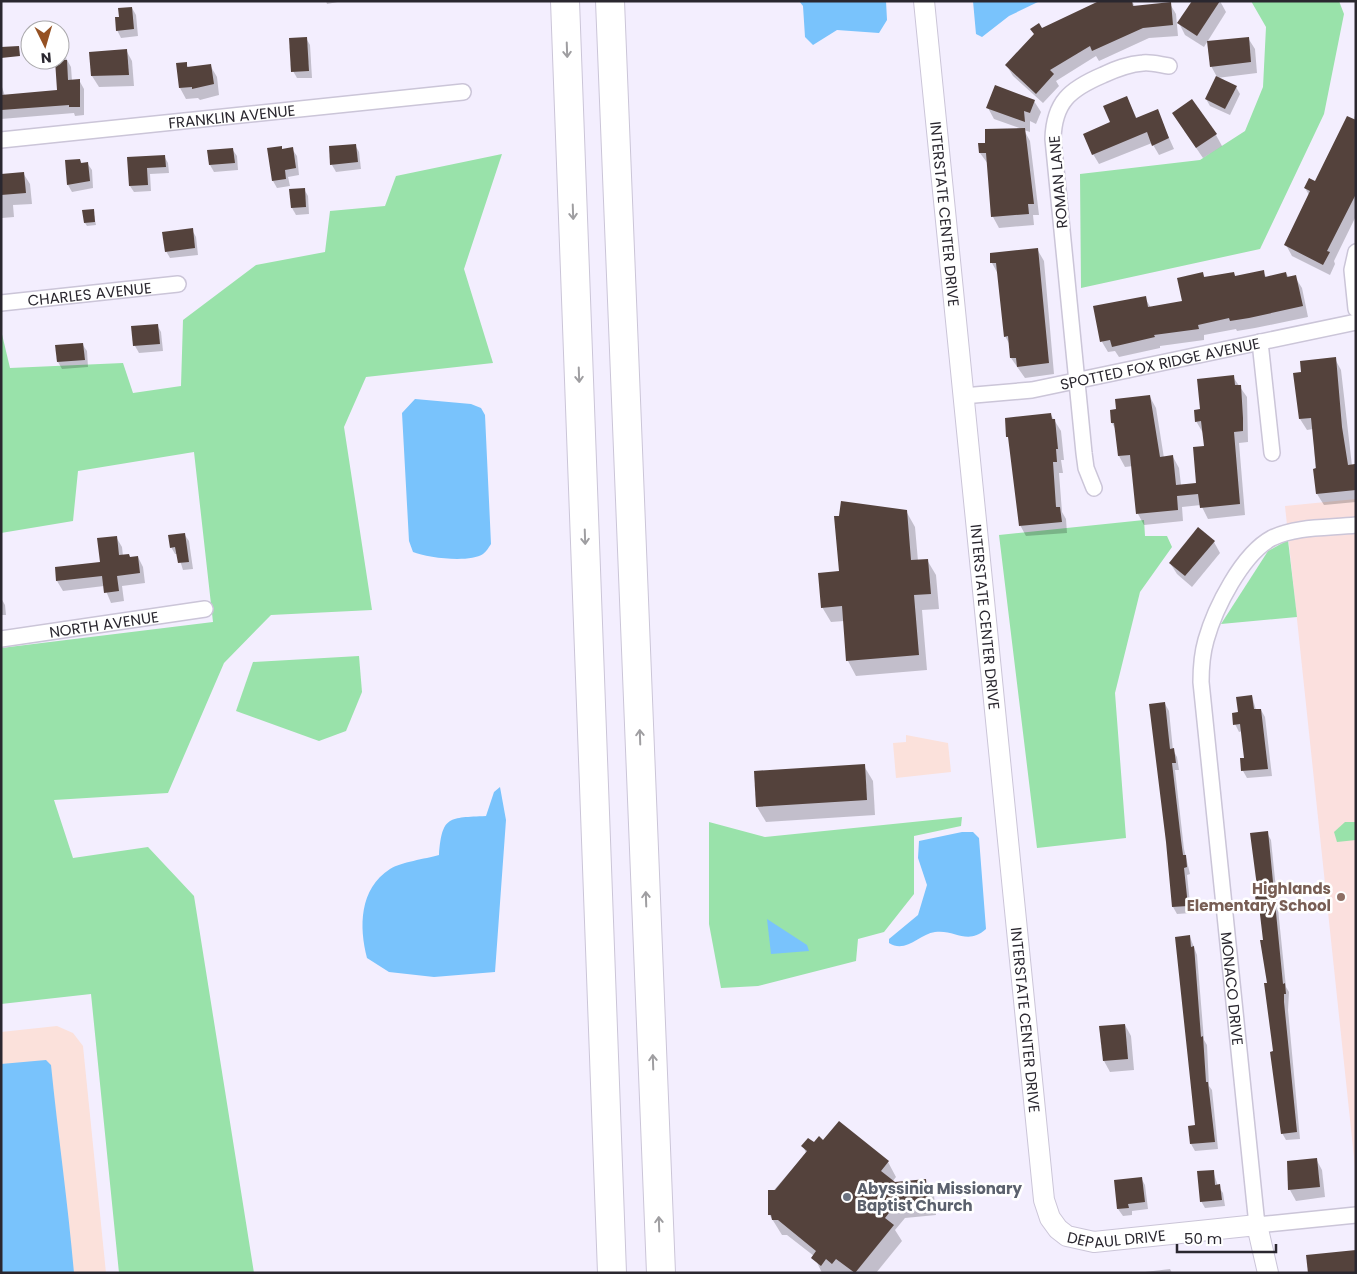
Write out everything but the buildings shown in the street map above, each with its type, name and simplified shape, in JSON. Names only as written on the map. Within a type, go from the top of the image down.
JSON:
[{"type":"highway","points":[[565,1],[612,1273]]},
{"type":"highway","points":[[610,1],[661,1273]]},
{"type":"street","name":"INTERSTATE CENTER DRIVE","points":[[924,1],[1044,1200],[1050,1218],[1058,1229]]},
{"type":"street","name":"ROMAN LANE","points":[[1094,488],[1086,468],[1053,139],[1054,122],[1060,107],[1070,94],[1083,84],[1123,66],[1144,63],[1170,66]]},
{"type":"street","name":"FRANKLIN AVENUE","points":[[1,140],[463,92]]},
{"type":"street","points":[[1356,252],[1352,270],[1356,309]]},
{"type":"street","name":"CHARLES AVENUE","points":[[1,303],[178,284]]},
{"type":"street","name":"SPOTTED FOX RIDGE AVENUE","points":[[963,396],[1032,390],[1356,322]]},
{"type":"street","points":[[1260,342],[1272,453]]},
{"type":"street","name":"MONACO DRIVE","points":[[1268,1273],[1257,1225],[1200,682],[1202,657],[1214,616],[1247,560],[1259,547],[1273,538],[1290,532],[1356,525]]},
{"type":"street","name":"NORTH AVENUE","points":[[1,639],[205,609]]},
{"type":"street","name":"DEPAUL DRIVE","points":[[1058,1229],[1073,1238],[1094,1242],[1356,1215]]},
{"type":"shaded area","name":"Highlands Elementary School","points":[[1356,499],[1356,1176],[1285,506]]},
{"type":"shaded area","points":[[906,735],[948,743],[951,772],[896,778],[893,743],[906,742]]},
{"type":"shaded area","points":[[57,1026],[73,1033],[83,1046],[106,1273],[1,1273],[1,1032]]},
{"type":"green space","points":[[1251,1],[1339,1],[1344,14],[1324,114],[1260,249],[1081,288],[1080,174],[1200,160],[1245,131],[1263,87],[1266,27]]},
{"type":"green space","points":[[502,154],[464,269],[493,363],[366,377],[344,427],[372,610],[271,615],[224,663],[168,793],[54,800],[73,858],[148,847],[194,896],[254,1273],[119,1273],[91,994],[1,1004],[1,648],[213,622],[194,452],[78,471],[73,521],[1,533],[1,330],[10,368],[123,363],[133,393],[181,386],[183,320],[256,265],[325,252],[330,211],[385,206],[396,176]]},
{"type":"green space","points":[[1144,520],[1145,536],[1167,536],[1172,547],[1140,592],[1115,693],[1126,838],[1037,848],[999,535]]},
{"type":"green space","points":[[1288,540],[1297,617],[1221,624],[1268,551]]},
{"type":"green space","points":[[359,656],[362,692],[346,731],[319,741],[236,711],[253,662]]},
{"type":"green space","points":[[962,817],[961,826],[914,836],[914,894],[884,932],[858,939],[856,961],[758,986],[721,988],[709,924],[709,822],[765,837]]},
{"type":"green space","points":[[1345,822],[1356,822],[1356,840],[1337,842],[1334,832]]},
{"type":"water","points":[[799,1],[886,1],[887,20],[879,33],[837,30],[813,45],[805,37],[803,6]]},
{"type":"water","points":[[973,1],[1040,1],[1009,16],[982,37],[976,34]]},
{"type":"water","points":[[415,399],[471,404],[481,408],[485,415],[491,544],[484,553],[477,557],[448,559],[413,552],[409,541],[402,413]]},
{"type":"water","points":[[500,787],[506,820],[495,972],[434,977],[389,972],[367,958],[364,946],[363,921],[364,909],[372,887],[390,869],[439,855],[442,832],[445,826],[450,821],[463,817],[486,816],[494,792]]},
{"type":"water","points":[[962,832],[973,832],[979,838],[986,929],[979,934],[967,937],[935,932],[929,933],[907,945],[895,946],[889,943],[889,939],[918,915],[927,885],[918,858],[919,841]]},
{"type":"water","points":[[767,919],[807,945],[809,951],[771,954]]},
{"type":"water","points":[[46,1060],[51,1065],[74,1273],[1,1273],[1,1064]]},
{"type":"place","name":"Highlands Elementary School","points":[[1341,897]]},
{"type":"place","name":"Abyssinia Missionary Baptist Church","points":[[847,1197]]}]
